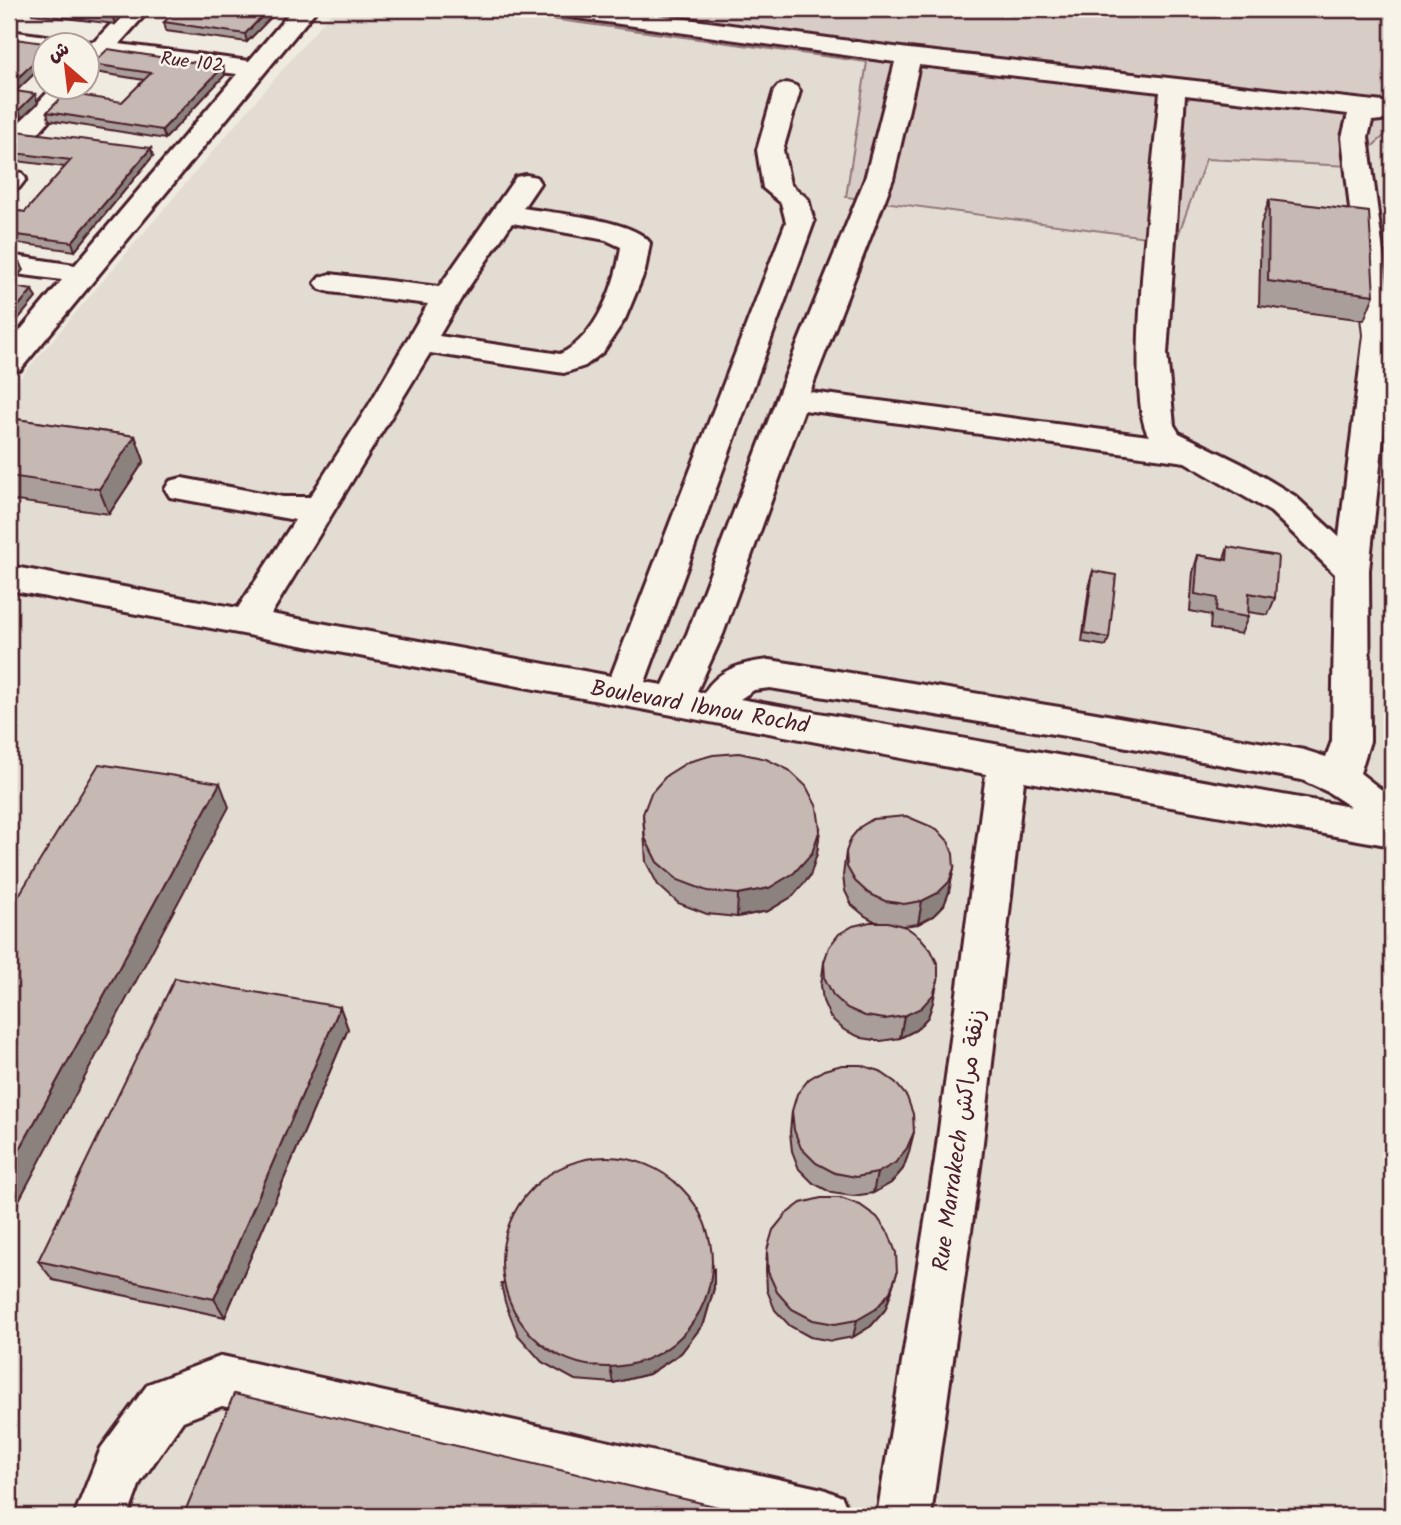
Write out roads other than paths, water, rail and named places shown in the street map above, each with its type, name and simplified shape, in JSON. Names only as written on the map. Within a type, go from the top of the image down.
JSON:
[{"type":"street","points":[[102,43],[138,9]]},
{"type":"street","points":[[9,363],[84,275],[167,154],[256,69],[304,9]]},
{"type":"street","points":[[562,9],[909,56],[1385,111]]},
{"type":"street","points":[[9,38],[32,41]]},
{"type":"street","name":"Rue 102","points":[[102,54],[256,69]]},
{"type":"street","points":[[674,701],[705,634],[792,400],[879,179],[909,56]]},
{"type":"street","points":[[1173,86],[1152,355],[1158,426],[1168,440],[1230,472],[1283,504],[1352,570]]},
{"type":"street","points":[[622,692],[800,222],[794,199],[777,188],[770,150],[787,91]]},
{"type":"street","points":[[15,134],[50,102]]},
{"type":"street","points":[[1339,778],[1351,741],[1352,570],[1379,335],[1355,136],[1360,116],[1385,111]]},
{"type":"street","points":[[15,134],[48,138]]},
{"type":"street","points":[[247,623],[422,343],[447,297],[526,183]]},
{"type":"street","points":[[422,343],[564,364],[583,354],[603,332],[635,262],[636,243],[614,233],[505,213]]},
{"type":"street","points":[[9,264],[84,275]]},
{"type":"street","points":[[330,283],[447,297]]},
{"type":"street","points":[[792,400],[1188,452]]},
{"type":"street","points":[[183,488],[284,508],[319,509]]},
{"type":"street","name":"Boulevard Ibnou Rochd","points":[[9,579],[1007,763],[1392,828]]},
{"type":"street","points":[[715,709],[718,699],[734,682],[745,677],[770,674],[1090,726],[1304,765],[1339,778],[1371,801],[1392,828]]},
{"type":"street","points":[[1086,776],[1090,726]]},
{"type":"street","name":"Rue Marrakech زنقة مراكش","points":[[904,1516],[958,1160],[1007,763]]},
{"type":"street","points":[[101,1516],[120,1467],[166,1402],[222,1381],[823,1516]]}]
